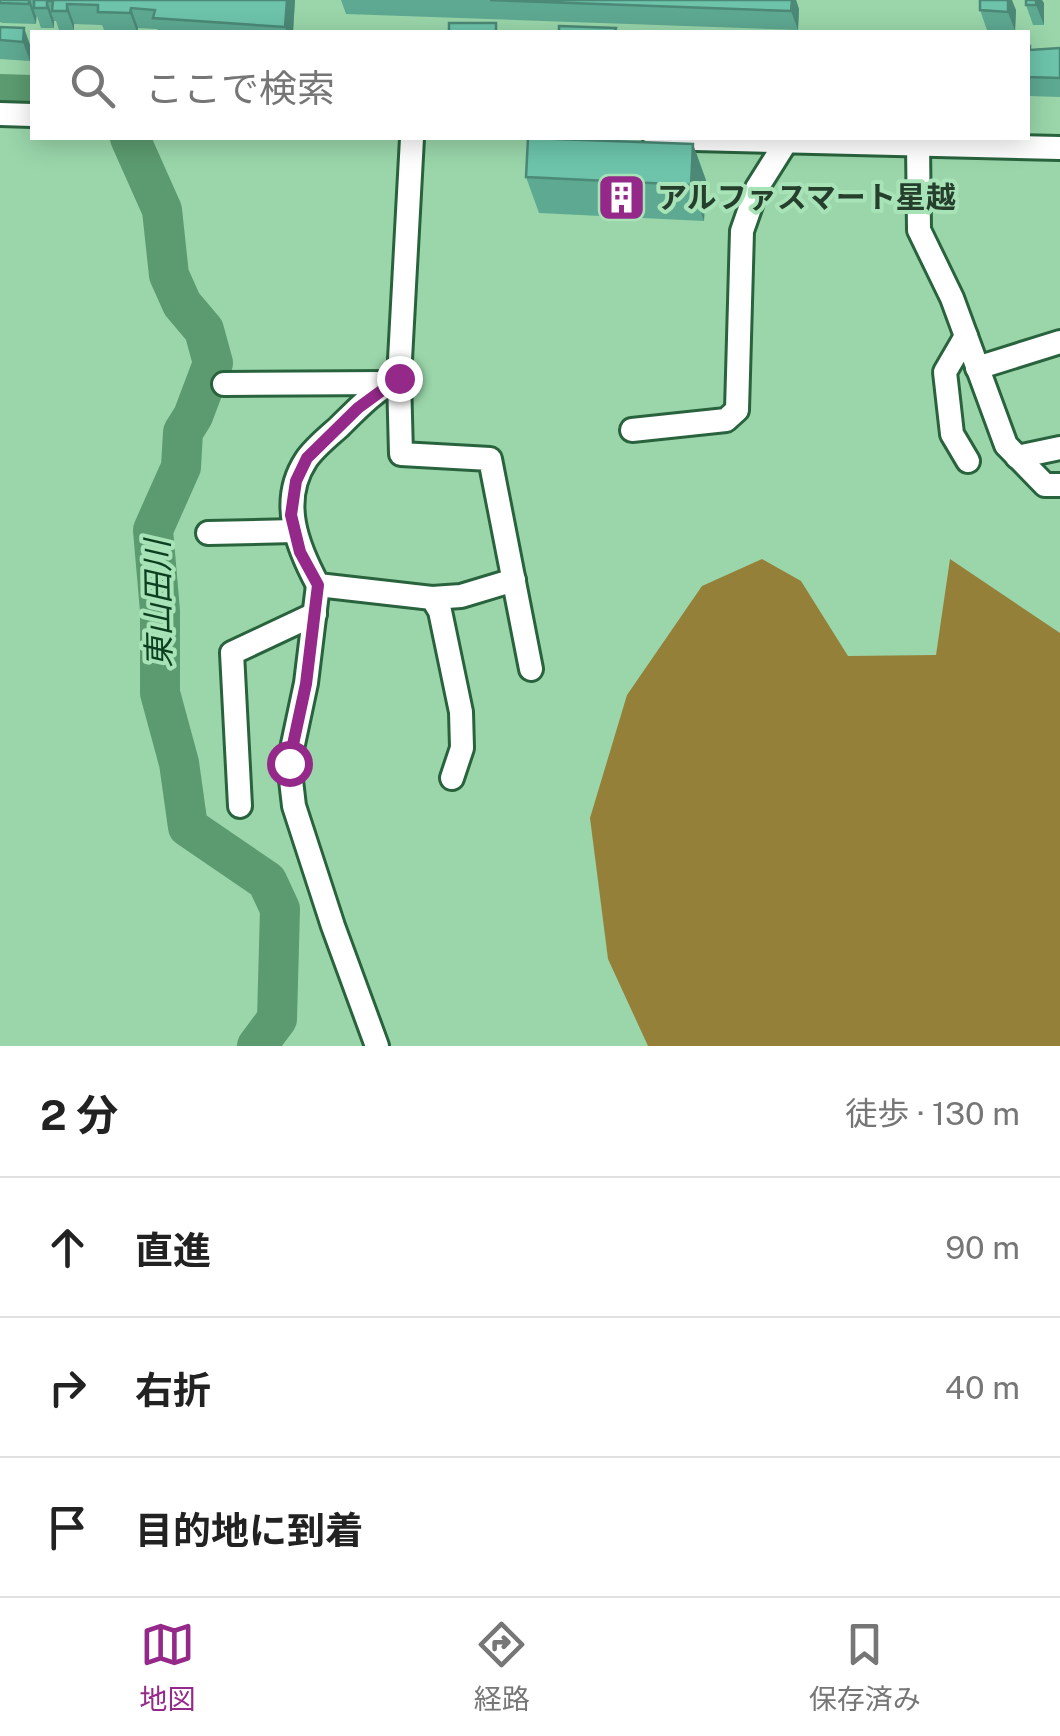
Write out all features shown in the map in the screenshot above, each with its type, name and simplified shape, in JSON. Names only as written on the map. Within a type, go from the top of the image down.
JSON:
[{"type":"street","points":[[0,114],[30,115]]},
{"type":"street","points":[[412,140],[393,381],[401,454],[490,459],[532,669]]},
{"type":"street","points":[[720,140],[1060,148]]},
{"type":"street","points":[[632,430],[726,420],[737,410],[742,230],[757,188],[786,142]]},
{"type":"street","points":[[918,144],[919,230],[952,298],[1006,445],[1045,485],[1060,485]]},
{"type":"street","points":[[966,336],[945,372],[952,434],[968,461]]},
{"type":"street","points":[[977,368],[1060,342]]},
{"type":"street","points":[[224,384],[393,381]]},
{"type":"street","points":[[378,1046],[294,806],[289,763],[306,684],[318,585],[300,552],[291,515],[296,481],[307,458],[393,381]]},
{"type":"street","points":[[1017,456],[1060,448]]},
{"type":"street","points":[[208,532],[295,532]]},
{"type":"street","points":[[318,585],[432,598],[462,596],[514,580]]},
{"type":"street","points":[[432,598],[440,612],[462,712],[462,748],[452,778]]},
{"type":"street","points":[[240,806],[232,653],[315,614]]},
{"type":"shaded area","points":[[762,559],[801,581],[848,656],[936,655],[950,559],[1060,633],[1060,1046],[648,1046],[608,959],[590,818],[627,695],[702,586]]},
{"type":"building","points":[[29,0],[29,4],[0,3]]},
{"type":"building","points":[[34,0],[287,0],[285,27],[153,18],[155,10],[131,8],[130,13],[98,12],[98,5],[67,4],[67,11],[52,11],[53,1],[47,1],[47,8],[34,8]]},
{"type":"building","points":[[490,0],[792,0],[791,11]]},
{"type":"building","points":[[980,0],[1008,0],[1008,12],[980,10]]},
{"type":"building","points":[[449,23],[496,23],[496,30],[449,30]]},
{"type":"building","points":[[559,26],[616,28],[616,30],[559,30]]},
{"type":"building","points":[[0,27],[24,28],[23,42],[0,40]]},
{"type":"building","points":[[1060,48],[1060,78],[1030,77],[1030,50]]},
{"type":"building","points":[[528,140],[693,144],[691,185],[526,177]]},
{"type":"waterway","name":"東山田川","points":[[0,94],[30,95]]},
{"type":"waterway","name":"東山田川","points":[[131,140],[162,210],[169,275],[182,304],[204,330],[213,363],[183,432],[181,467],[153,530],[160,611],[160,693],[179,763],[188,827],[267,881],[280,909],[277,1019],[257,1046]]},
{"type":"place","name":"アルファスマート星越","points":[[622,197]]},
{"type":"route","points":[[289,763],[306,684],[318,585],[300,552],[291,515],[296,481],[307,458],[358,408],[399,378]]}]
